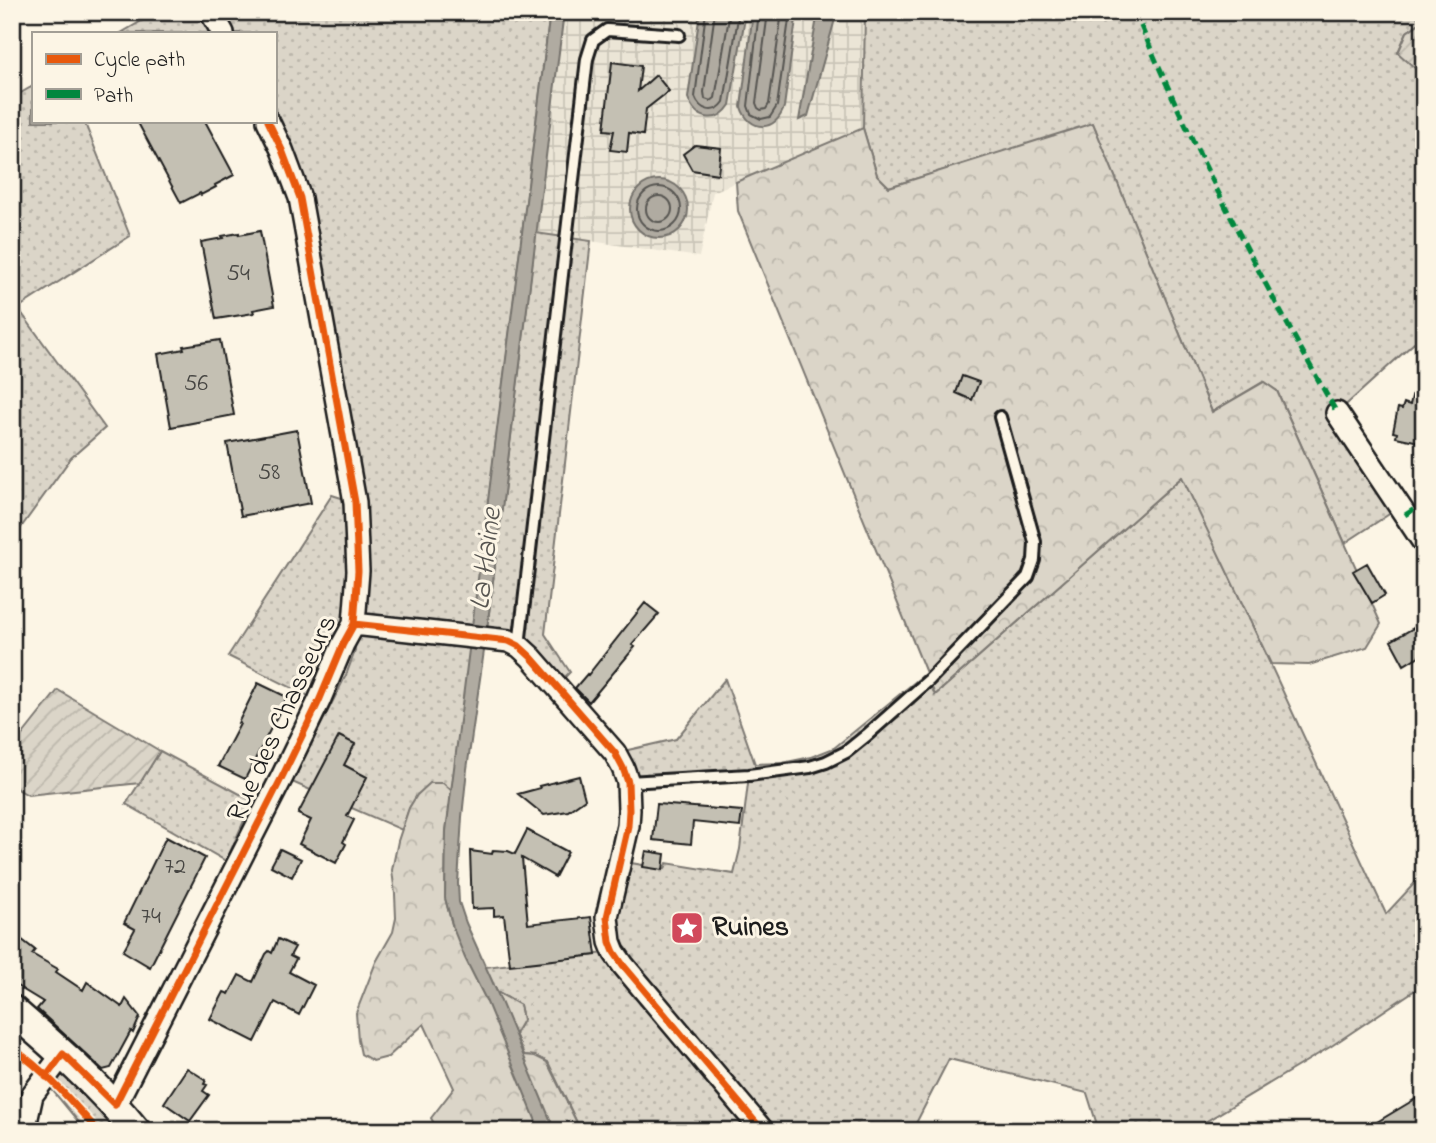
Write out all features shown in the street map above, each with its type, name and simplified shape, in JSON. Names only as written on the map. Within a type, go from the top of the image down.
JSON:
[{"type":"street","points":[[211,12],[222,32]]},
{"type":"street","name":"Rue des Chasseurs","points":[[115,1105],[283,775],[343,644],[355,624],[358,572],[355,502],[300,198],[268,122]]},
{"type":"street","points":[[1337,413],[1424,543]]},
{"type":"street","points":[[355,624],[509,641],[531,657],[615,753],[628,782],[630,796],[628,826],[607,917],[610,942],[623,965],[763,1131]]},
{"type":"street","points":[[12,1010],[63,1054],[115,1105],[136,1131]]},
{"type":"street","points":[[24,1131],[22,1098],[63,1054]]},
{"type":"lane","points":[[519,646],[587,59],[593,40],[607,30],[679,35]]},
{"type":"lane","points":[[628,782],[749,775],[810,767],[826,762],[846,752],[867,736],[929,680],[1028,577],[1034,560],[1035,542],[1000,416]]},
{"type":"shaded area","points":[[564,12],[865,12],[863,128],[713,192],[699,257],[536,233]]},
{"type":"green space","points":[[157,12],[211,12],[214,17],[246,12],[550,12],[452,791],[443,783],[419,796],[408,811],[402,830],[292,782],[346,675],[355,651],[354,625],[325,665],[308,696],[228,656],[332,495],[354,502],[275,122],[276,32],[123,32]]},
{"type":"green space","points":[[865,12],[1163,12],[1167,20],[1175,12],[1424,12],[1424,20],[1407,32],[1398,52],[1424,76],[1424,334],[1337,413],[1400,507],[1345,543],[1277,391],[1263,382],[1212,412],[1093,124],[889,187],[877,175],[863,128]]},
{"type":"green space","points":[[1424,20],[1424,76],[1398,53],[1407,32]]},
{"type":"green space","points":[[32,87],[32,122],[84,122],[130,236],[18,308],[105,428],[71,458],[12,540],[12,311],[17,308],[12,301],[12,98]]},
{"type":"green space","points":[[1093,123],[1212,412],[1264,382],[1277,391],[1381,624],[1367,647],[1309,665],[1271,664],[1182,477],[935,695],[738,211],[736,182],[863,128],[877,175],[889,187]]},
{"type":"green space","points":[[536,233],[591,241],[545,634],[570,672],[556,686],[531,657],[486,637]]},
{"type":"green space","points":[[1183,476],[1386,914],[1424,873],[1424,984],[1330,1047],[1190,1131],[1099,1131],[1087,1093],[949,1059],[912,1131],[581,1131],[548,1062],[535,1056],[524,1055],[515,1034],[523,1020],[520,1005],[497,992],[485,967],[614,952],[620,861],[665,869],[667,863],[734,874],[740,849],[749,775],[628,782],[615,753],[676,739],[725,679],[755,764],[782,763],[811,757],[834,748],[926,673],[935,695]]},
{"type":"green space","points":[[58,690],[160,751],[140,783],[28,795],[12,786],[12,748]]},
{"type":"green space","points":[[160,751],[253,801],[226,861],[126,804]]},
{"type":"green space","points":[[430,783],[443,783],[452,791],[446,831],[445,898],[453,928],[497,992],[520,1005],[523,1020],[515,1034],[524,1055],[535,1056],[547,1062],[581,1131],[438,1131],[431,1118],[454,1088],[424,1024],[388,1057],[373,1061],[361,1054],[356,1013],[376,962],[393,932],[396,918],[392,870],[398,841],[409,808],[417,795]]},
{"type":"green space","points":[[63,1054],[124,1131],[86,1131],[44,1080]]},
{"type":"water","name":"La Haine","points":[[550,12],[564,12],[467,769],[458,883],[459,902],[466,923],[555,1131],[540,1131],[486,1000],[465,958],[445,898],[446,831]]},
{"type":"water","points":[[700,12],[746,12],[730,105],[713,117],[701,115],[688,98]]},
{"type":"water","points":[[753,12],[797,12],[784,107],[775,121],[762,126],[750,121],[741,107]]},
{"type":"water","points":[[818,12],[837,12],[808,116],[799,120]]},
{"type":"water","points":[[659,180],[670,182],[683,193],[688,209],[686,220],[675,233],[659,238],[648,236],[635,225],[630,209],[632,198],[643,185]]},
{"type":"building","points":[[612,62],[641,66],[638,91],[656,75],[669,91],[646,109],[643,135],[629,133],[627,152],[610,150],[614,131],[604,130]]},
{"type":"building","points":[[138,122],[206,122],[234,175],[201,195],[200,193],[181,203]]},
{"type":"building","points":[[695,145],[721,148],[718,174],[692,170],[683,154]]},
{"type":"building","points":[[260,231],[274,306],[253,310],[254,313],[216,319],[201,242]]},
{"type":"building","points":[[220,340],[234,415],[171,427],[158,354],[184,349],[183,346]]},
{"type":"building","points":[[1418,371],[1424,372],[1424,443],[1396,437],[1397,433],[1393,432],[1398,408],[1402,409],[1404,403],[1410,405]]},
{"type":"building","points":[[962,376],[979,382],[972,400],[956,393]]},
{"type":"building","points":[[297,430],[311,503],[241,516],[227,443]]},
{"type":"building","points":[[1367,563],[1385,595],[1372,603],[1353,571]]},
{"type":"building","points":[[645,603],[659,614],[589,702],[575,688]]},
{"type":"building","points":[[1424,622],[1424,653],[1404,665],[1391,641]]},
{"type":"building","points":[[258,683],[287,697],[245,779],[218,766]]},
{"type":"building","points":[[339,736],[355,744],[344,765],[367,777],[347,816],[354,820],[336,863],[299,844],[311,820],[298,814]]},
{"type":"building","points":[[579,776],[585,799],[568,811],[544,815],[518,794],[540,788],[539,786]]},
{"type":"building","points":[[657,804],[742,811],[740,827],[693,822],[691,844],[653,840]]},
{"type":"building","points":[[527,830],[568,852],[555,877],[522,858],[528,924],[591,917],[596,955],[510,965],[504,915],[494,916],[494,908],[472,909],[470,851],[492,854],[493,850],[508,851],[515,854]]},
{"type":"building","points":[[166,837],[205,858],[150,967],[123,951],[135,929],[124,923]]},
{"type":"building","points":[[280,849],[301,859],[292,877],[271,866]]},
{"type":"building","points":[[646,851],[665,854],[663,870],[643,867]]},
{"type":"building","points":[[12,932],[35,950],[32,954],[58,969],[56,972],[83,990],[87,982],[122,1007],[126,999],[140,1017],[111,1068],[103,1070],[37,1009],[43,1002],[12,983]]},
{"type":"building","points":[[278,939],[295,947],[290,956],[296,959],[289,972],[314,985],[299,1015],[275,1002],[255,1042],[210,1019],[224,992],[229,994],[239,975],[253,982],[266,954],[269,951],[272,953]]},
{"type":"building","points":[[187,1068],[206,1080],[204,1084],[207,1085],[203,1091],[209,1095],[190,1121],[164,1103]]},
{"type":"building","points":[[1417,1098],[1424,1109],[1424,1131],[1362,1131]]},
{"type":"marked path","points":[[1135,12],[1230,216],[1337,413]]},
{"type":"marked path","points":[[1405,515],[1424,503]]},
{"type":"cycle path","points":[[46,1077],[63,1054],[115,1105],[283,775],[354,624],[358,571],[355,502],[300,198],[268,122]]},
{"type":"cycle path","points":[[354,624],[509,641],[531,657],[615,753],[628,782],[629,810],[628,826],[607,917],[610,942],[623,965],[763,1131]]},
{"type":"cycle path","points":[[12,1048],[47,1076],[98,1131]]},
{"type":"place","name":"Ruines","points":[[687,928]]}]
